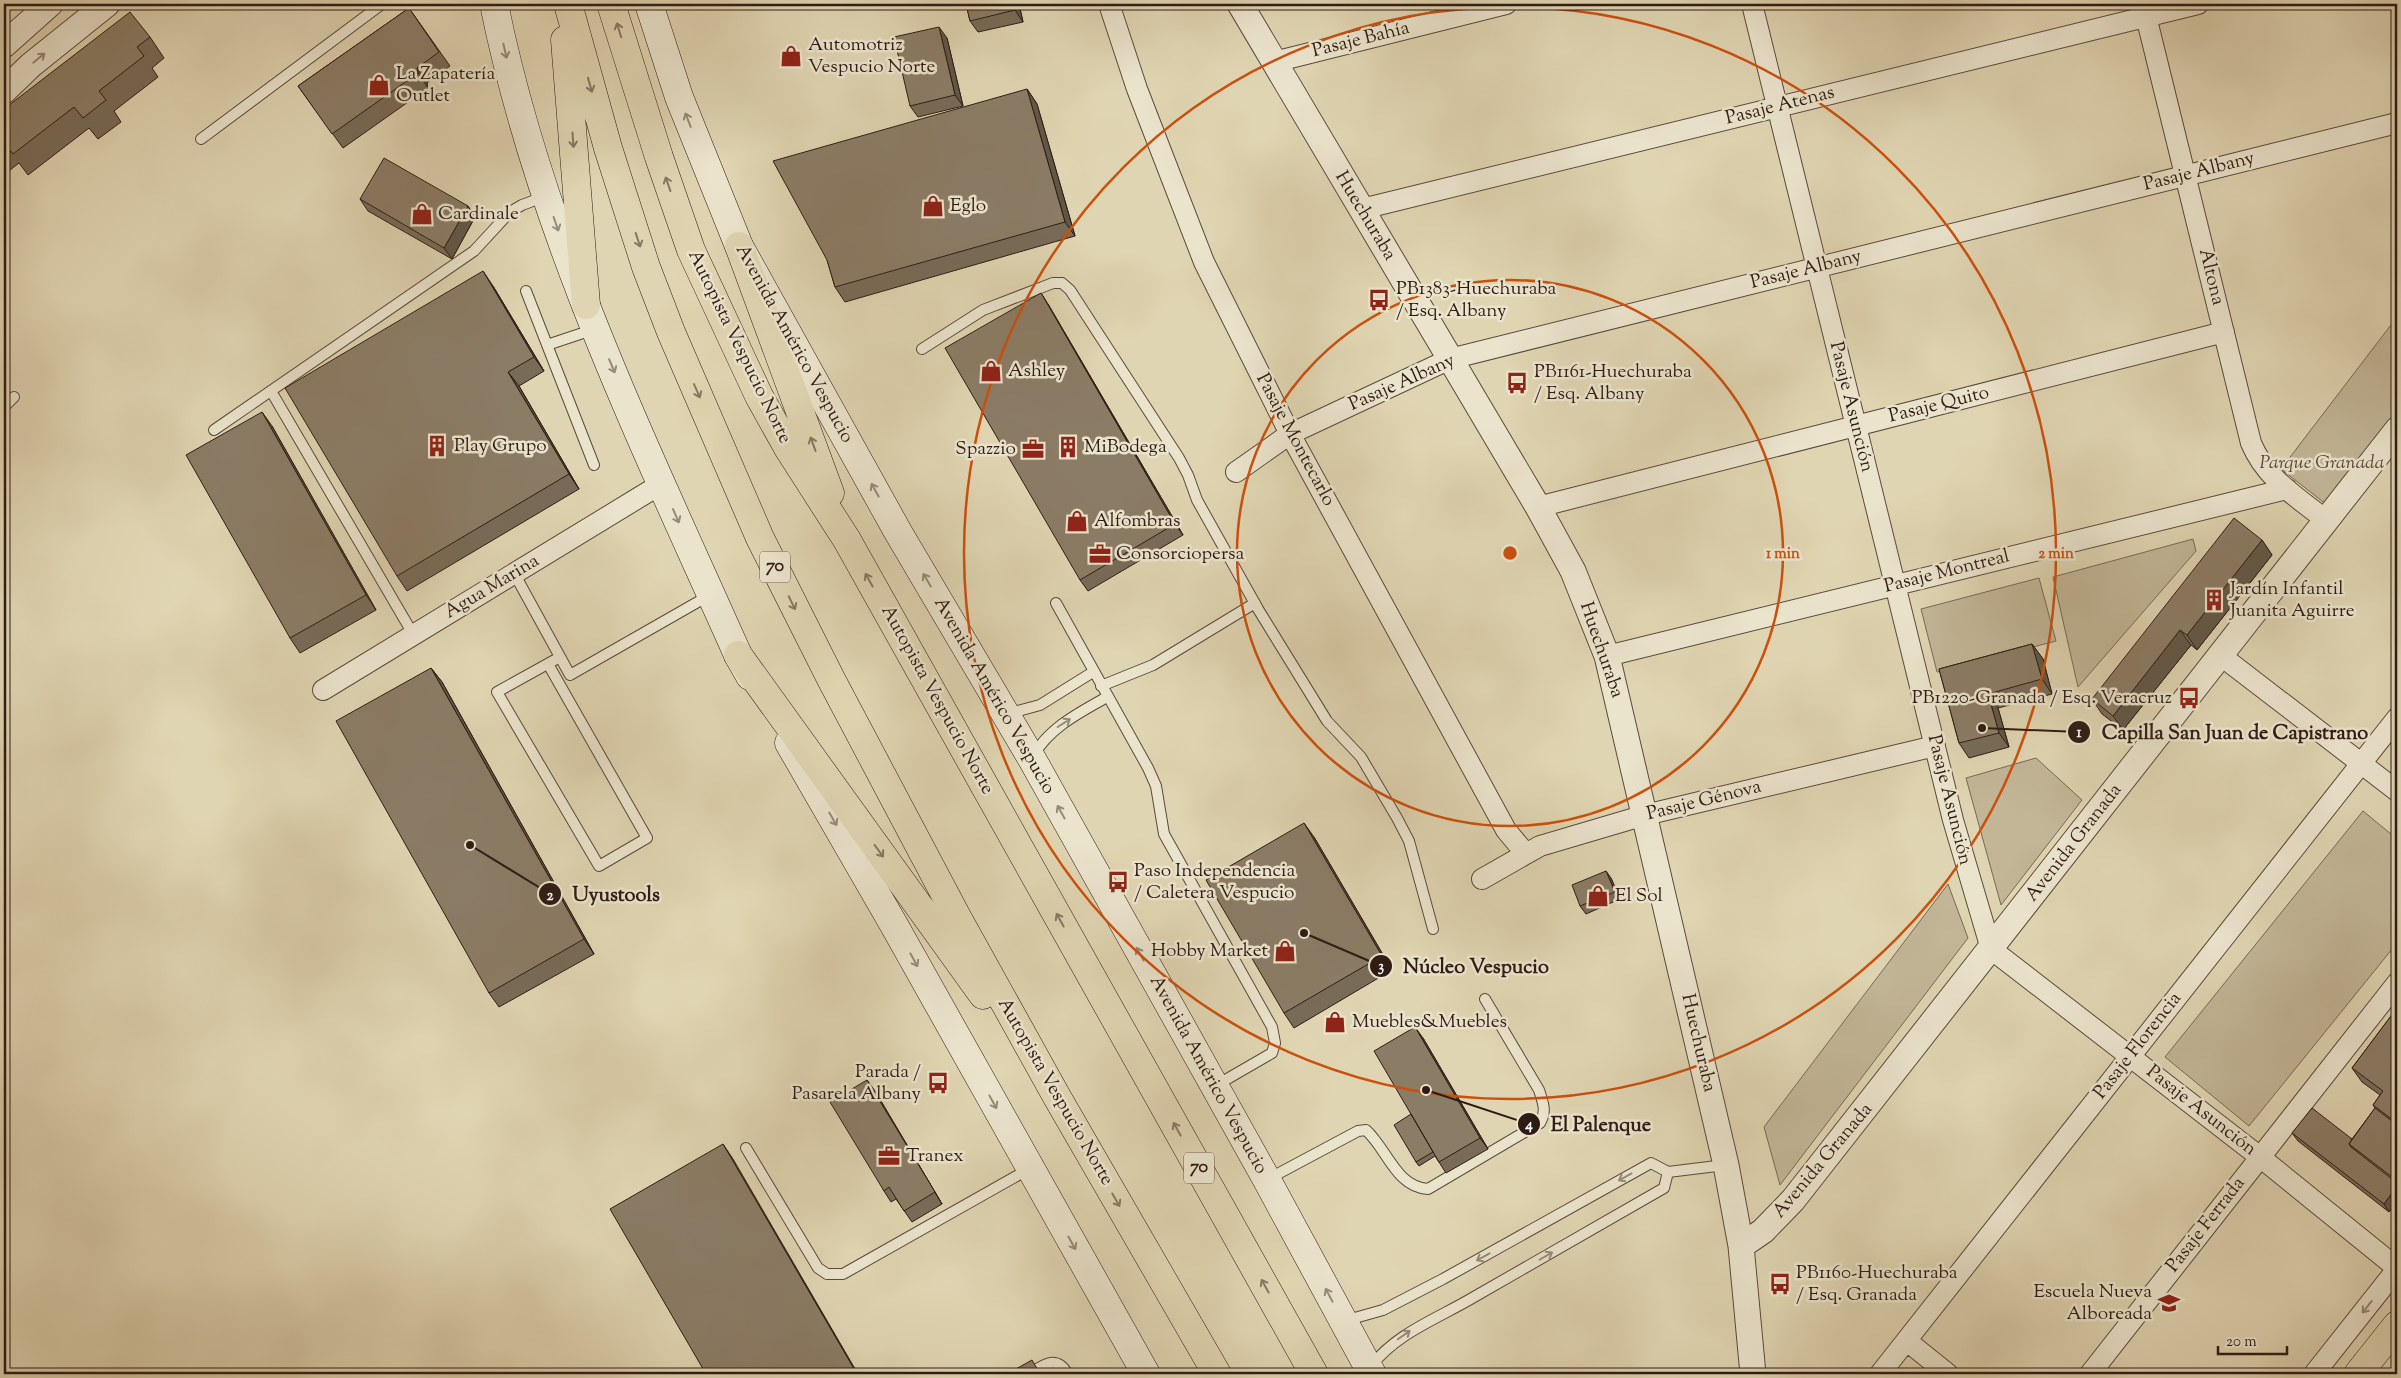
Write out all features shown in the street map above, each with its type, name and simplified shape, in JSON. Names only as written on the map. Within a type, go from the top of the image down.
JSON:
[{"type":"main road","points":[[494,4],[527,134],[546,196],[591,317],[738,655],[894,925],[1146,1374]]},
{"type":"main road","points":[[562,4],[591,317]]},
{"type":"main road","name":"Autopista Vespucio Norte","points":[[568,4],[608,148],[646,267],[760,538],[831,679],[943,891],[1057,1097],[1217,1374]]},
{"type":"main road","name":"Autopista Vespucio Norte","points":[[611,4],[658,157],[695,258],[759,396],[788,448],[847,540],[1314,1374]]},
{"type":"main road","name":"Avenida Américo Vespucio","points":[[649,4],[679,97],[739,246],[894,524],[1032,759],[1267,1180],[1371,1371]]},
{"type":"main road","points":[[739,246],[847,540]]},
{"type":"main road","points":[[738,655],[1057,1097]]},
{"type":"main road","points":[[2358,1374],[2397,1325]]},
{"type":"main road","points":[[1201,1348],[1212,1374]]},
{"type":"street","points":[[4,45],[50,4]]},
{"type":"street","points":[[4,91],[31,64],[106,4]]},
{"type":"street","name":"Pasaje Montecarlo","points":[[1109,4],[1137,88],[1204,262],[1290,434],[1506,830],[1526,854]]},
{"type":"street","name":"Huechuraba","points":[[1240,4],[1538,507],[1573,572],[1607,656],[1726,1165],[1741,1246],[1753,1374]]},
{"type":"street","name":"Pasaje Bahía","points":[[1274,62],[1506,4]]},
{"type":"street","name":"Pasaje Asunción","points":[[1752,4],[1952,820],[1992,949],[2260,1157],[2397,1268]]},
{"type":"street","name":"Pasaje Atenas","points":[[1362,209],[1778,107],[2145,10],[2198,4]]},
{"type":"street","name":"Altona","points":[[2145,10],[2251,442],[2264,467],[2287,489],[2327,521]]},
{"type":"street","name":"Pasaje Albany","points":[[1236,472],[1290,434],[1450,359],[2397,124]]},
{"type":"street","name":"Pasaje Quito","points":[[1538,507],[2224,332]]},
{"type":"street","name":"Avenida Granada","points":[[1741,1246],[1769,1225],[1793,1200],[1992,949],[2397,430]]},
{"type":"street","name":"Agua Marina","points":[[323,690],[662,484]]},
{"type":"street","name":"Pasaje Montreal","points":[[1607,656],[2287,489]]},
{"type":"street","points":[[2220,655],[2397,791]]},
{"type":"street","name":"Pasaje Florencia","points":[[1880,1374],[2397,718]]},
{"type":"street","name":"Pasaje Génova","points":[[1482,879],[1540,846],[1645,815],[1935,746]]},
{"type":"street","name":"Pasaje Ferrada","points":[[2090,1374],[2397,983]]},
{"type":"street","points":[[2314,1374],[2397,1268]]},
{"type":"street","points":[[1907,1340],[1948,1374]]},
{"type":"lane","points":[[200,140],[382,4]]},
{"type":"lane","points":[[214,430],[474,251],[510,212],[546,196]]},
{"type":"lane","points":[[922,349],[983,310],[1053,283],[1062,283],[1070,290],[1179,458],[1198,500],[1255,603],[1327,722],[1361,757],[1398,818],[1409,841],[1433,929]]},
{"type":"lane","points":[[526,291],[594,465]]},
{"type":"lane","points":[[547,345],[591,317]]},
{"type":"lane","points":[[271,391],[413,634]]},
{"type":"lane","points":[[4,407],[14,397]]},
{"type":"lane","points":[[514,573],[570,674],[711,595]]},
{"type":"lane","points":[[1056,602],[1093,672],[1148,768],[1156,786],[1164,834],[1272,1028],[1275,1043],[1272,1053],[1214,1087]]},
{"type":"lane","points":[[1101,686],[1152,665],[1255,603]]},
{"type":"lane","points":[[548,664],[647,838],[599,866],[497,692],[560,657]]},
{"type":"lane","points":[[1006,714],[1040,706],[1093,672]]},
{"type":"lane","points":[[1032,759],[1042,741],[1055,728],[1107,697]]},
{"type":"lane","points":[[1267,1180],[1358,1131],[1366,1130],[1402,1177],[1418,1188],[1428,1189],[1540,1124],[1544,1116],[1545,1106],[1538,1090],[1484,999]]},
{"type":"lane","points":[[746,1148],[818,1268],[827,1274],[843,1274],[1031,1168]]},
{"type":"lane","points":[[1343,1321],[1382,1310],[1443,1279],[1651,1163],[1668,1172],[1726,1165]]},
{"type":"lane","points":[[1371,1371],[1382,1352],[1411,1330],[1458,1307],[1664,1188],[1668,1172]]},
{"type":"lane","points":[[1029,1374],[1048,1363],[1055,1362],[1063,1367],[1068,1374]]},
{"type":"green space","name":"Parque Granada","points":[[2397,317],[2397,412],[2327,505],[2281,469]]},
{"type":"green space","points":[[2193,539],[2196,551],[2078,687],[2053,577]]},
{"type":"green space","points":[[2039,578],[2056,641],[1937,672],[1921,609]]},
{"type":"green space","points":[[2036,758],[2082,800],[2001,905],[1966,778]]},
{"type":"green space","points":[[2363,811],[2397,839],[2397,943],[2249,1126],[2165,1057]]},
{"type":"green space","points":[[1948,884],[1968,938],[1780,1185],[1764,1127]]},
{"type":"building","points":[[966,4],[1014,4],[1015,10],[970,21]]},
{"type":"building","name":"La Zapatería Outlet","points":[[409,8],[439,52],[417,68],[418,73],[332,134],[298,86]]},
{"type":"building","points":[[130,12],[150,37],[137,47],[144,56],[99,91],[106,100],[83,118],[74,107],[13,154],[4,142],[4,109]]},
{"type":"building","points":[[939,27],[955,95],[910,106],[894,37]]},
{"type":"building","name":"Eglo","points":[[1027,89],[1065,222],[835,287],[827,260],[773,161]]},
{"type":"building","name":"Cardinale","points":[[384,158],[468,206],[444,248],[360,199]]},
{"type":"building","name":"Play Grupo","points":[[483,271],[534,357],[508,372],[569,474],[397,576],[285,388]]},
{"type":"building","name":"MiBodega","points":[[1041,293],[1175,524],[1080,580],[945,348]]},
{"type":"building","points":[[262,412],[366,595],[290,638],[186,455]]},
{"type":"building","points":[[2234,518],[2262,540],[2187,635],[2180,630],[2113,716],[2092,699]]},
{"type":"building","points":[[2032,644],[2042,679],[1988,694],[1999,733],[1959,743],[1939,669]]},
{"type":"building","points":[[431,668],[584,939],[489,993],[336,721]]},
{"type":"building","points":[[1304,823],[1382,956],[1284,1013],[1206,880]]},
{"type":"building","points":[[1606,871],[1615,892],[1580,906],[1572,885]]},
{"type":"building","points":[[2397,1008],[2397,1123],[2373,1105],[2383,1091],[2352,1068]]},
{"type":"building","points":[[1415,1027],[1480,1138],[1439,1162],[1374,1051]]},
{"type":"building","name":"Tranex","points":[[867,1080],[935,1192],[904,1211],[889,1187],[884,1191],[830,1102]]},
{"type":"building","points":[[2312,1108],[2352,1139],[2349,1144],[2351,1147],[2397,1183],[2397,1186],[2384,1204],[2292,1133]]},
{"type":"building","points":[[2375,1108],[2397,1125],[2396,1180],[2349,1144]]},
{"type":"building","points":[[1411,1114],[1433,1152],[1416,1162],[1394,1125]]},
{"type":"building","points":[[723,1144],[857,1374],[706,1374],[610,1209]]},
{"type":"building","points":[[1032,1360],[1040,1374],[1007,1374]]},
{"type":"place","name":"Automotriz Vespucio Norte","points":[[791,56]]},
{"type":"place","name":"La Zapatería Outlet","points":[[379,85]]},
{"type":"place","name":"Eglo","points":[[933,206]]},
{"type":"place","name":"Cardinale","points":[[422,214]]},
{"type":"place","name":"PB1383-Huechuraba / Esq. Albany","points":[[1379,300]]},
{"type":"place","name":"Ashley","points":[[991,371]]},
{"type":"place","name":"PB1161-Huechuraba / Esq. Albany","points":[[1517,383]]},
{"type":"place","name":"Play Grupo","points":[[437,446]]},
{"type":"place","name":"MiBodega","points":[[1068,447]]},
{"type":"place","name":"Spazzio","points":[[1033,449]]},
{"type":"place","name":"Alfombras","points":[[1077,521]]},
{"type":"place","name":"Consorciopersa","points":[[1100,554]]},
{"type":"place","name":"Jardín Infantil Juanita Aguirre","points":[[2214,600]]},
{"type":"place","name":"PB1220-Granada / Esq. Veracruz","points":[[2189,698]]},
{"type":"place","name":"Capilla San Juan de Capistrano","points":[[1982,728]]},
{"type":"place","name":"Uyustools","points":[[470,845]]},
{"type":"place","name":"Paso Independencia / Caletera Vespucio","points":[[1118,882]]},
{"type":"place","name":"El Sol","points":[[1598,896]]},
{"type":"place","name":"Núcleo Vespucio","points":[[1304,933]]},
{"type":"place","name":"Hobby Market","points":[[1285,951]]},
{"type":"place","name":"Muebles&Muebles","points":[[1335,1022]]},
{"type":"place","name":"Parada / Pasarela Albany","points":[[938,1083]]},
{"type":"place","name":"El Palenque","points":[[1426,1090]]},
{"type":"place","name":"Tranex","points":[[889,1156]]},
{"type":"place","name":"PB1160-Huechuraba / Esq. Granada","points":[[1780,1284]]},
{"type":"place","name":"Escuela Nueva Alboreada","points":[[2169,1303]]}]
